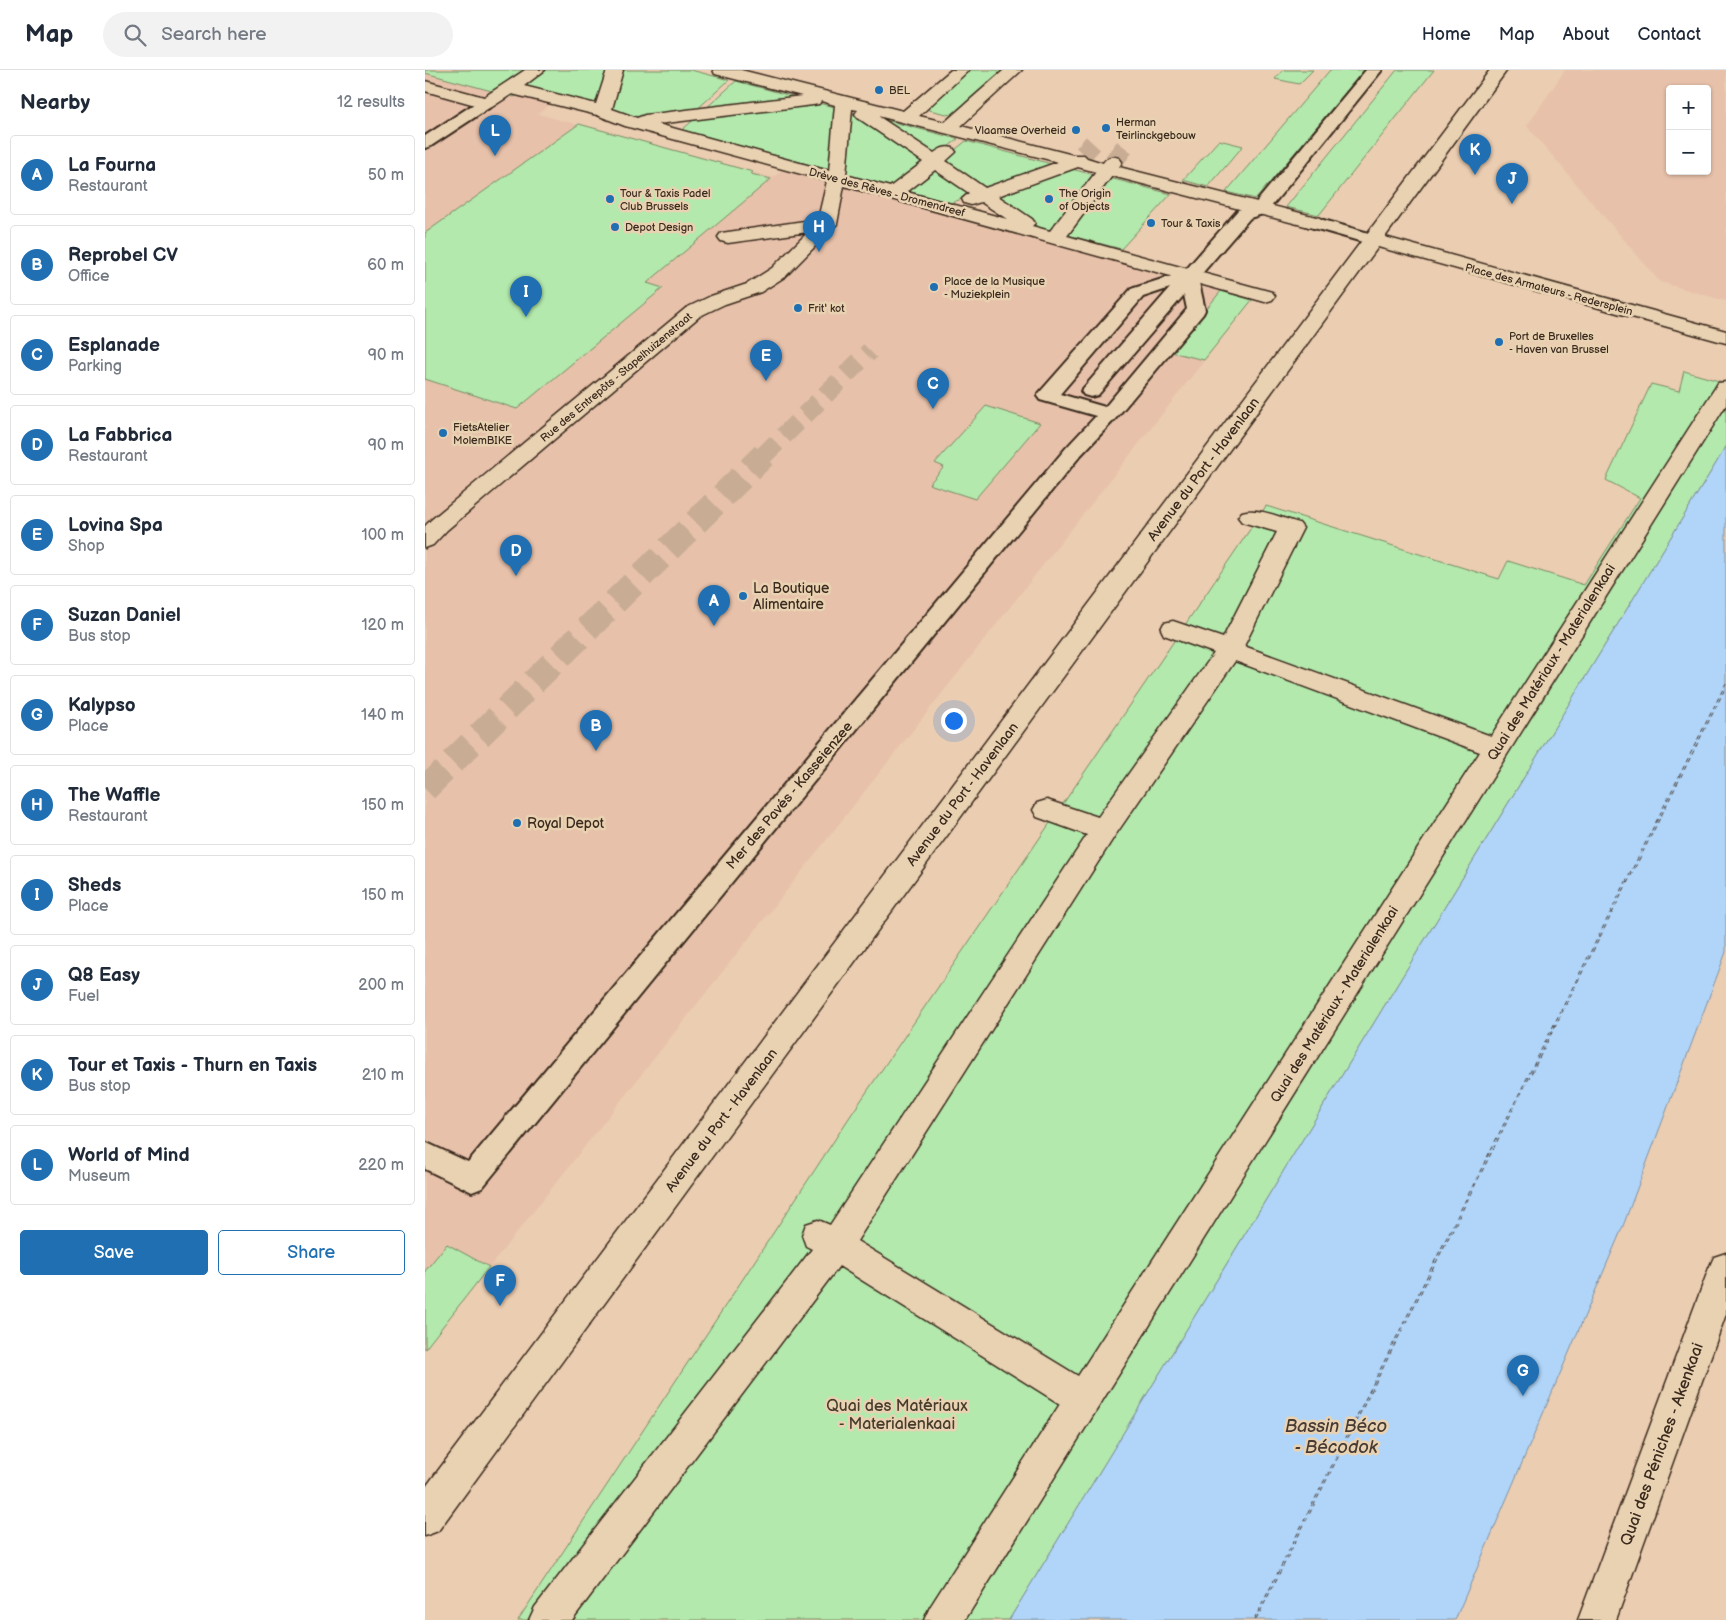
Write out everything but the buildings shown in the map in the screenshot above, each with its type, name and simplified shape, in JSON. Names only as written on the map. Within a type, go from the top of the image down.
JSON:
[{"type":"street","points":[[425,86],[487,103],[537,70]]},
{"type":"street","points":[[603,112],[615,70]]},
{"type":"street","points":[[721,70],[969,134],[1079,158],[1313,222]]},
{"type":"street","points":[[906,118],[961,70]]},
{"type":"street","points":[[949,129],[1014,70]]},
{"type":"street","name":"Avenue du Port - Havenlaan","points":[[425,1518],[1499,70]]},
{"type":"street","points":[[675,134],[739,74]]},
{"type":"street","name":"Drève des Rêves - Dromendreef","points":[[510,88],[582,106],[631,122],[1265,296]]},
{"type":"street","points":[[728,237],[760,244],[827,224],[837,178],[840,101]]},
{"type":"street","points":[[631,122],[695,114],[840,101],[1049,237],[1110,166]]},
{"type":"street","points":[[554,110],[571,114],[582,106]]},
{"type":"street","points":[[893,194],[969,134]]},
{"type":"street","points":[[945,208],[1079,158]]},
{"type":"street","points":[[763,175],[778,162]]},
{"type":"street","name":"Rue des Entrepôts - Stapelhuizenstraat","points":[[425,540],[439,525],[693,312],[753,288],[779,272],[827,224]]},
{"type":"street","name":"Place des Armateurs - Redersplein","points":[[1373,240],[1726,337]]},
{"type":"street","name":"Quai des Matériaux - Materialenkaai","points":[[943,1620],[1726,388]]},
{"type":"street","points":[[529,424],[568,417]]},
{"type":"street","points":[[549,1620],[826,1240],[1104,830],[1230,649],[1291,528],[1250,517]]},
{"type":"street","points":[[1173,628],[1496,748]]},
{"type":"street","points":[[1047,810],[1104,830]]},
{"type":"street","points":[[826,1240],[1083,1399]]},
{"type":"street","name":"Quai des Péniches - Akenkaai","points":[[1597,1620],[1719,1309],[1726,1268]]},
{"type":"lane","points":[[1091,391],[1244,214],[1260,209],[1374,70]]},
{"type":"lane","points":[[425,143],[487,103]]},
{"type":"lane","points":[[1313,222],[1373,240]]},
{"type":"lane","points":[[1109,414],[1047,396],[1137,293],[1189,276]]},
{"type":"lane","name":"Mer des Pavés - Kasseienzee","points":[[425,1155],[472,1179],[1048,482],[1109,414],[1196,310],[1189,276]]},
{"type":"shaded area","points":[[1565,70],[1726,70],[1726,301],[1660,282],[1527,126]]},
{"type":"shaded area","points":[[425,73],[514,97],[519,94],[553,102],[538,114],[773,178],[782,170],[1252,300],[425,1349]]},
{"type":"green space","points":[[425,70],[611,70],[600,108],[519,94],[514,97],[425,73]]},
{"type":"green space","points":[[618,70],[691,70],[729,80],[693,113],[641,119],[607,110]]},
{"type":"green space","points":[[970,70],[1007,70],[955,116],[925,109]]},
{"type":"green space","points":[[1283,70],[1313,70],[1299,84],[1275,79]]},
{"type":"green space","points":[[1330,70],[1364,70],[1256,199],[1226,192]]},
{"type":"green space","points":[[1397,70],[1434,70],[1319,215],[1286,207]]},
{"type":"green space","points":[[736,81],[803,99],[703,111]]},
{"type":"green space","points":[[814,102],[839,108],[833,171],[682,130],[698,116]]},
{"type":"green space","points":[[847,111],[858,114],[929,162],[896,189],[842,174]]},
{"type":"green space","points":[[874,117],[958,139],[934,158]]},
{"type":"green space","points":[[579,124],[753,172],[751,174],[771,179],[647,283],[663,288],[517,409],[425,379],[425,233]]},
{"type":"green space","points":[[1219,140],[1243,146],[1208,187],[1183,180]]},
{"type":"green space","points":[[966,141],[1059,166],[984,191],[940,162]]},
{"type":"green space","points":[[935,166],[977,194],[950,203],[904,190]]},
{"type":"green space","points":[[1068,168],[1098,176],[1056,232],[1038,227],[989,196]]},
{"type":"green space","points":[[1106,177],[1171,194],[1121,249],[1064,234]]},
{"type":"green space","points":[[1221,291],[1252,300],[1204,360],[1171,352]]},
{"type":"green space","name":"Quai des Matériaux - Materialenkaai","points":[[1684,371],[1726,383],[1726,447],[1009,1620],[518,1620],[851,1115],[1266,506],[1499,579],[1508,561],[1584,585],[1640,498],[1606,480],[1651,384],[1679,391]]},
{"type":"green space","points":[[986,406],[1040,423],[975,499],[929,484],[944,467],[935,463]]},
{"type":"green space","points":[[447,1244],[489,1267],[425,1349],[425,1271]]},
{"type":"water","name":"Bassin Béco - Bécodok","points":[[1726,447],[1726,952],[1623,1226],[1455,1620],[1009,1620]]},
{"type":"ferry route","points":[[1254,1620],[1726,683]]},
{"type":"ferry route","points":[[1256,1620],[1726,687]]},
{"type":"tunnel","points":[[1113,162],[1126,145],[1120,142]]},
{"type":"tunnel","points":[[1083,154],[1093,143]]},
{"type":"tunnel","points":[[763,456],[870,351]]},
{"type":"tunnel","points":[[425,789],[764,455]]},
{"type":"place","name":"BEL","points":[[879,90]]},
{"type":"place","name":"Herman Teirlinckgebouw","points":[[1106,128]]},
{"type":"place","name":"Vlaamse Overheid","points":[[1076,130]]},
{"type":"place","name":"World of Mind","points":[[495,156]]},
{"type":"place","name":"Tour et Taxis - Thurn en Taxis","points":[[1475,175]]},
{"type":"place","name":"Tour & Taxis Padel Club Brussels","points":[[610,199]]},
{"type":"place","name":"The Origin of Objects","points":[[1049,199]]},
{"type":"place","name":"Q8 Easy","points":[[1512,204]]},
{"type":"place","name":"Tour & Taxis","points":[[1151,223]]},
{"type":"place","name":"Depot Design","points":[[615,227]]},
{"type":"place","name":"The Waffle","points":[[819,252]]},
{"type":"place","name":"Place de la Musique - Muziekplein","points":[[934,287]]},
{"type":"place","name":"Frit' kot","points":[[798,308]]},
{"type":"place","name":"Sheds","points":[[526,317]]},
{"type":"place","name":"Port de Bruxelles - Haven van Brussel","points":[[1499,342]]},
{"type":"place","name":"Lovina Spa","points":[[766,381]]},
{"type":"place","name":"Esplanade","points":[[933,409]]},
{"type":"place","name":"FietsAtelier MolemBIKE","points":[[443,433]]},
{"type":"place","name":"La Fabbrica","points":[[516,576]]},
{"type":"place","name":"La Boutique Alimentaire","points":[[743,596]]},
{"type":"place","name":"La Fourna","points":[[714,626]]},
{"type":"place","name":"Reprobel CV","points":[[596,751]]},
{"type":"place","name":"Royal Depot","points":[[517,823]]},
{"type":"place","name":"Suzan Daniel","points":[[500,1306]]},
{"type":"place","name":"Kalypso","points":[[1523,1396]]}]
